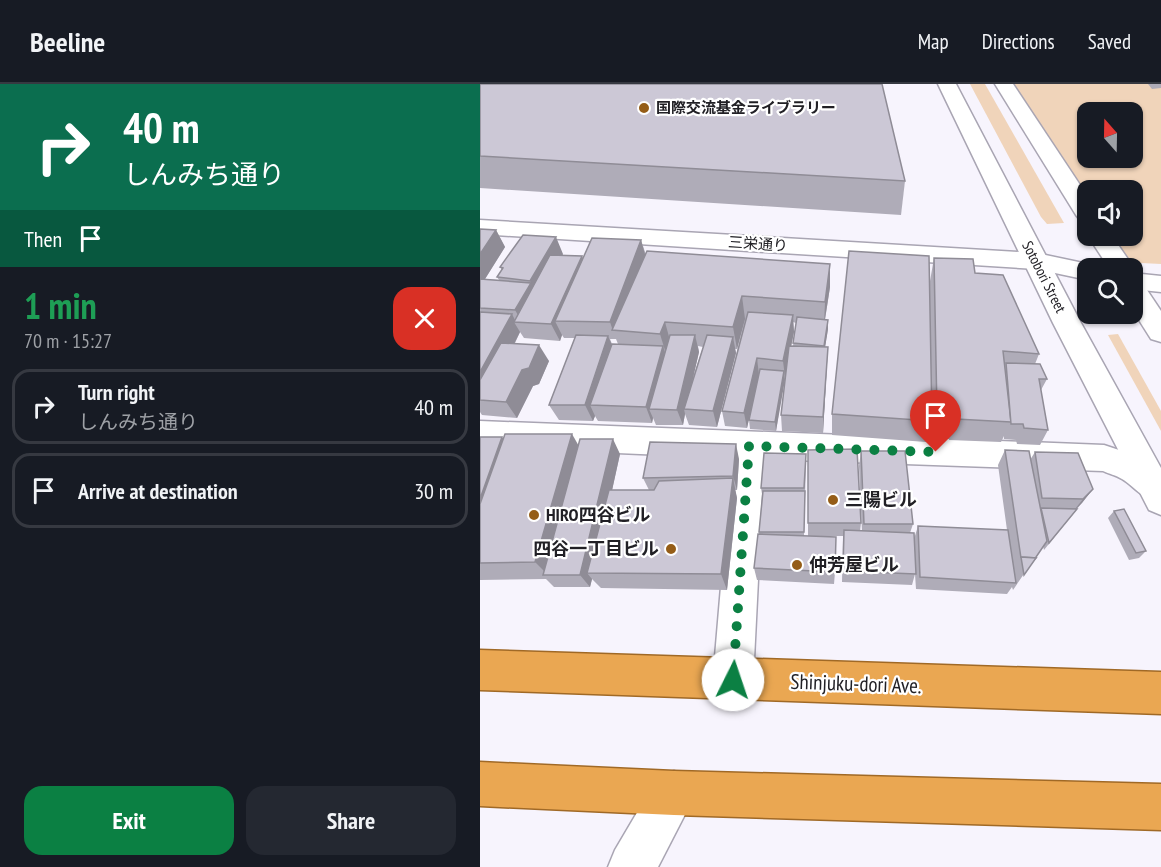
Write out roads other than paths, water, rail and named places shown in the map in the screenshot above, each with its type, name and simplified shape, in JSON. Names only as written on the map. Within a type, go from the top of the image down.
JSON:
[{"type":"highway","name":"Shinjuku-dori Ave.","points":[[480,670],[1161,693]]},
{"type":"highway","points":[[480,784],[674,793],[1161,807]]},
{"type":"street","name":"Sotobori Street","points":[[947,84],[1157,493]]},
{"type":"street","points":[[1004,84],[1077,198]]},
{"type":"street","name":"三栄通り","points":[[480,227],[1036,261],[1077,270]]},
{"type":"street","points":[[1143,282],[1161,284]]},
{"type":"street","points":[[1143,304],[1161,332]]},
{"type":"street","points":[[480,434],[1104,458],[1134,469],[1157,493]]},
{"type":"street","points":[[733,680],[749,446]]},
{"type":"street","points":[[632,867],[674,793]]},
{"type":"place","name":"国際交流基金ライブラリー","points":[[644,108]]},
{"type":"place","name":"三陽ビル","points":[[833,500]]},
{"type":"place","name":"HIRO四谷ビル","points":[[534,515]]},
{"type":"place","name":"四谷一丁目ビル","points":[[671,549]]},
{"type":"place","name":"仲芳屋ビル","points":[[797,565]]}]
